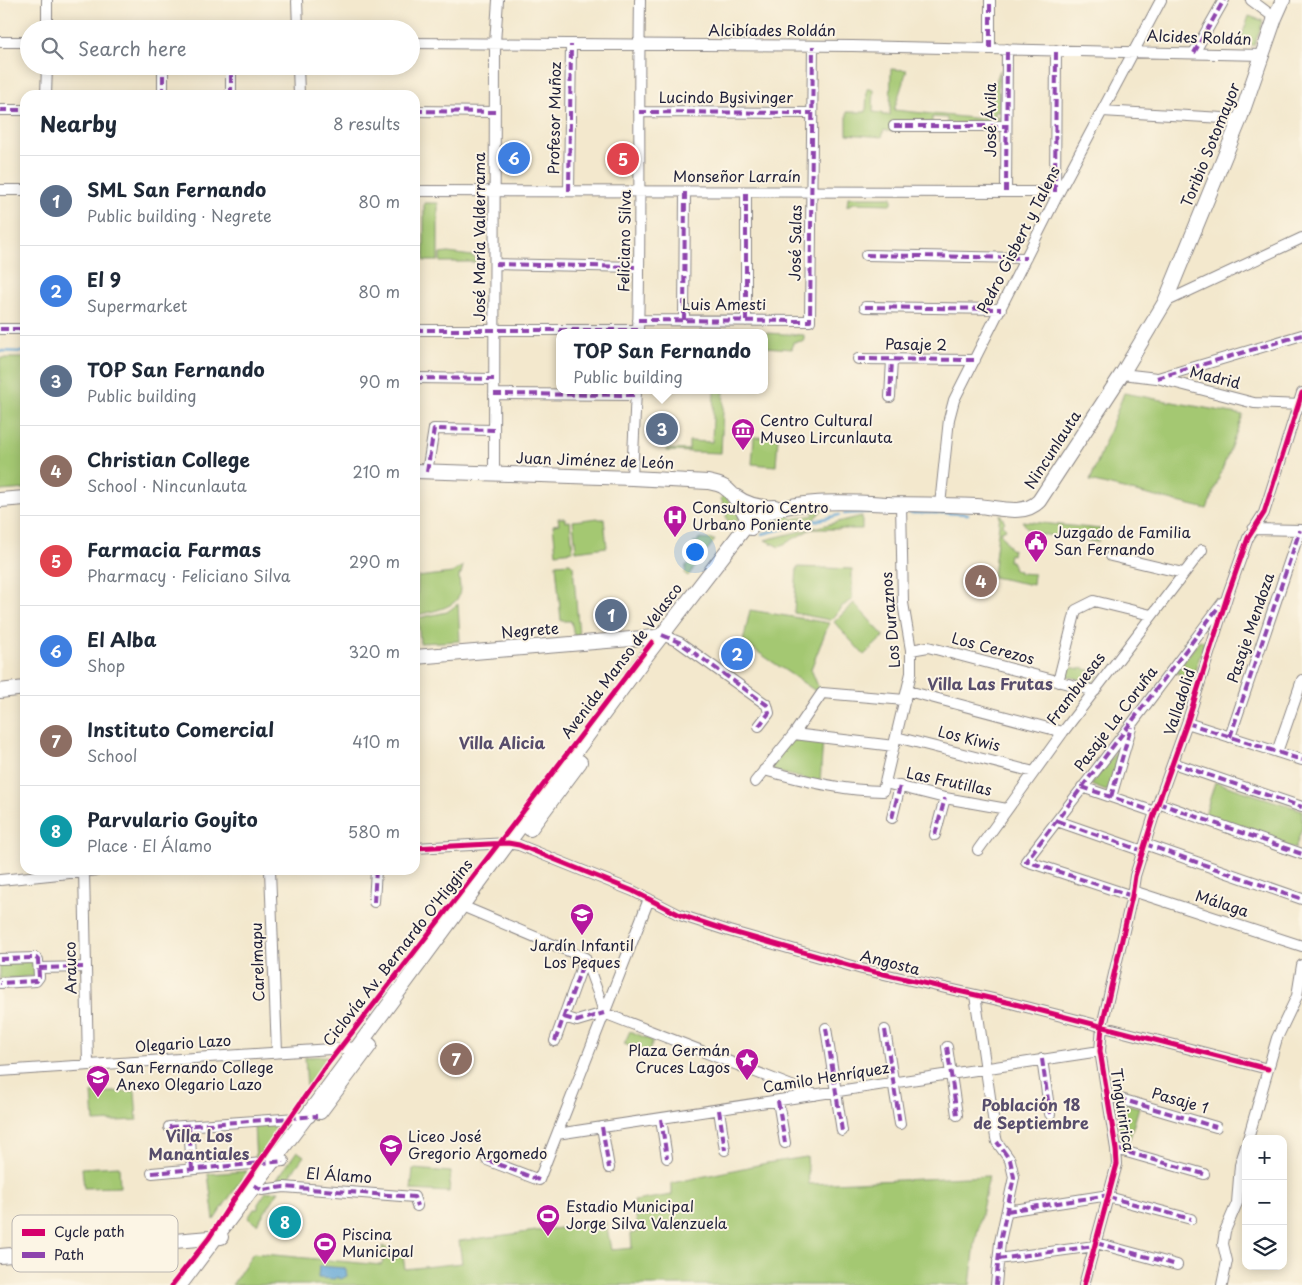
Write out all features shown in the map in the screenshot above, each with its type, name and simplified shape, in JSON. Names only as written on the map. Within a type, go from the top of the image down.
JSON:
[{"type":"main road","name":"Toribio Sotomayor","points":[[1165,302],[1240,119],[1283,0]]},
{"type":"main road","name":"Nincunlauta","points":[[753,522],[770,511],[786,507],[828,503],[940,505],[1022,510],[1034,506],[1122,374],[1165,302]]},
{"type":"main road","name":"Juan Jiménez de León","points":[[421,472],[708,482],[718,484],[742,501],[755,506],[786,507]]},
{"type":"main road","points":[[728,491],[753,522]]},
{"type":"main road","points":[[0,500],[20,498]]},
{"type":"main road","name":"Avenida Manso de Velasco","points":[[191,1285],[222,1237],[513,844],[662,637],[753,522]]},
{"type":"main road","name":"Negrete","points":[[420,657],[662,637]]},
{"type":"main road","points":[[0,691],[20,689]]},
{"type":"main road","points":[[178,1241],[222,1237]]},
{"type":"main road","name":"Avenida Manso de Velasco","points":[[180,1285],[222,1237]]},
{"type":"street","points":[[47,0],[47,20]]},
{"type":"street","points":[[297,0],[298,20]]},
{"type":"street","name":"José María Valderrama","points":[[494,474],[495,112],[498,0]]},
{"type":"street","name":"Feliciano Silva","points":[[638,328],[640,0]]},
{"type":"street","points":[[990,0],[990,48]]},
{"type":"street","name":"Pedro Gisbert y Talens","points":[[940,505],[950,410],[1057,192],[1102,112],[1160,0]]},
{"type":"street","points":[[1194,53],[1224,0]]},
{"type":"street","points":[[1251,0],[1275,18]]},
{"type":"street","points":[[0,42],[20,42]]},
{"type":"street","name":"Alcibíades Roldán","points":[[420,43],[1134,51]]},
{"type":"street","name":"Profesor Muñoz","points":[[569,191],[571,45]]},
{"type":"street","name":"José Salas","points":[[810,321],[813,46]]},
{"type":"street","name":"José Ávila","points":[[1006,192],[1007,49]]},
{"type":"street","points":[[1056,50],[1057,192]]},
{"type":"street","name":"Alcides Roldán","points":[[1134,51],[1263,55]]},
{"type":"street","points":[[46,75],[46,90]]},
{"type":"street","points":[[163,75],[163,90]]},
{"type":"street","points":[[231,90],[232,75]]},
{"type":"street","points":[[298,75],[298,90]]},
{"type":"street","points":[[0,110],[20,110]]},
{"type":"street","points":[[420,111],[495,112]]},
{"type":"street","name":"Lucindo Bysivinger","points":[[639,112],[812,113]]},
{"type":"street","points":[[1102,112],[1240,119]]},
{"type":"street","points":[[894,126],[1006,126]]},
{"type":"street","points":[[0,190],[20,190]]},
{"type":"street","name":"Monseñor Larraín","points":[[420,191],[1057,192]]},
{"type":"street","points":[[684,320],[685,192]]},
{"type":"street","points":[[746,193],[746,321]]},
{"type":"street","points":[[1165,302],[1302,238]]},
{"type":"street","points":[[866,255],[1026,258]]},
{"type":"street","points":[[495,264],[639,267]]},
{"type":"street","points":[[865,307],[1001,309]]},
{"type":"street","name":"Luis Amesti","points":[[566,329],[638,328],[684,320],[810,321]]},
{"type":"street","points":[[0,329],[20,329]]},
{"type":"street","name":"Luis Amesti","points":[[420,330],[556,329]]},
{"type":"street","points":[[1157,378],[1302,334]]},
{"type":"street","name":"Pasaje 2","points":[[858,359],[975,360]]},
{"type":"street","points":[[890,397],[892,360]]},
{"type":"street","name":"Madrid","points":[[1122,374],[1157,378],[1254,403],[1300,405]]},
{"type":"street","points":[[420,378],[494,379]]},
{"type":"street","name":"Valladolid","points":[[1102,1026],[1135,876],[1156,807],[1187,723],[1248,538],[1264,513],[1300,405],[1302,393]]},
{"type":"street","points":[[494,394],[556,394]]},
{"type":"street","points":[[632,478],[636,394]]},
{"type":"street","points":[[421,472],[434,430],[494,430]]},
{"type":"street","name":"Los Duraznos","points":[[884,787],[912,673],[911,650],[903,603],[901,504]]},
{"type":"street","points":[[1253,529],[1301,530]]},
{"type":"street","name":"Pasaje Mendoza","points":[[1230,737],[1301,530]]},
{"type":"street","name":"Frambuesas","points":[[978,850],[1063,732],[1202,550]]},
{"type":"street","points":[[1111,556],[1183,573]]},
{"type":"street","name":"Pasaje La Coruña","points":[[1026,860],[1133,722],[1228,594]]},
{"type":"street","points":[[1058,682],[1076,610],[1094,601],[1151,616]]},
{"type":"street","points":[[662,637],[687,648],[767,705],[769,713],[760,726]]},
{"type":"street","name":"Los Cerezos","points":[[911,650],[928,647],[1095,691]]},
{"type":"street","points":[[1277,752],[1302,680]]},
{"type":"street","points":[[755,782],[794,734],[822,693],[906,696],[1063,732]]},
{"type":"street","points":[[1111,797],[1133,722]]},
{"type":"street","points":[[1187,723],[1302,760]]},
{"type":"street","name":"Los Kiwis","points":[[794,734],[895,741],[1034,772]]},
{"type":"street","points":[[1173,763],[1302,807]]},
{"type":"street","name":"Las Frutillas","points":[[764,770],[820,785],[868,791],[900,786],[945,798],[1007,809]]},
{"type":"street","points":[[892,818],[900,786]]},
{"type":"street","points":[[1082,788],[1111,797],[1156,807],[1302,854]]},
{"type":"street","points":[[936,835],[945,798]]},
{"type":"street","points":[[1057,821],[1302,899]]},
{"type":"street","points":[[420,848],[513,844]]},
{"type":"street","name":"Angosta","points":[[513,844],[597,876],[680,914],[729,931],[842,964],[1102,1026],[1268,1069]]},
{"type":"street","name":"Málaga","points":[[1026,860],[1302,946]]},
{"type":"street","points":[[0,880],[47,875]]},
{"type":"street","name":"Arauco","points":[[84,875],[88,1066]]},
{"type":"street","name":"Carelmapu","points":[[270,875],[277,1052]]},
{"type":"street","points":[[374,902],[376,875]]},
{"type":"street","points":[[486,1160],[539,1180],[648,899]]},
{"type":"street","points":[[466,908],[585,958],[604,1013]]},
{"type":"street","points":[[0,959],[34,957],[38,960],[39,968],[39,977],[36,981],[0,983]]},
{"type":"street","points":[[555,1041],[585,958]]},
{"type":"street","points":[[1249,1135],[1277,1038],[1297,996],[1302,965]]},
{"type":"street","points":[[39,968],[86,967]]},
{"type":"street","points":[[975,995],[997,1142],[1006,1154],[1014,1177],[1002,1233],[996,1285]]},
{"type":"street","points":[[564,1017],[577,1021],[604,1013],[816,1095]]},
{"type":"street","name":"Tinguiririca","points":[[1084,1285],[1117,1164],[1100,1051],[1102,1026]]},
{"type":"street","points":[[826,1028],[842,1131]]},
{"type":"street","points":[[886,1030],[900,1124]]},
{"type":"street","points":[[947,1046],[957,1115]]},
{"type":"street","name":"Olegario Lazo","points":[[0,1071],[363,1047]]},
{"type":"street","name":"Camilo Henríquez","points":[[557,1134],[1100,1051]]},
{"type":"street","points":[[1042,1060],[1050,1114]]},
{"type":"street","name":"Pasaje 1","points":[[1107,1095],[1216,1127]]},
{"type":"street","points":[[778,1101],[784,1143]]},
{"type":"street","points":[[719,1110],[725,1150]]},
{"type":"street","points":[[169,1127],[312,1116]]},
{"type":"street","points":[[661,1118],[667,1158]]},
{"type":"street","points":[[189,1126],[192,1169]]},
{"type":"street","points":[[602,1127],[609,1168]]},
{"type":"street","points":[[1116,1149],[1204,1174]]},
{"type":"street","points":[[1222,1285],[1228,1261],[1224,1244],[1225,1231],[1237,1203],[1242,1159]]},
{"type":"street","points":[[152,1173],[277,1162]]},
{"type":"street","name":"El Álamo","points":[[258,1188],[414,1197],[417,1206]]},
{"type":"street","points":[[1007,1211],[1109,1196],[1191,1219]]},
{"type":"street","points":[[998,1259],[1096,1244],[1177,1264]]},
{"type":"green space","points":[[1249,16],[1263,21],[1254,46],[1240,41]]},
{"type":"green space","points":[[891,69],[907,70],[894,110],[982,119],[1000,70],[998,91],[1000,92],[1000,112],[995,112],[995,116],[1000,117],[1000,122],[947,124],[947,118],[932,117],[932,124],[893,124],[892,132],[884,130],[882,137],[847,134],[847,112],[866,112],[867,89],[874,89],[873,112],[890,115]]},
{"type":"green space","points":[[848,197],[892,197],[892,204],[854,203],[847,206]]},
{"type":"green space","points":[[424,203],[438,203],[438,261],[424,261]]},
{"type":"green space","points":[[440,254],[472,256],[481,262],[440,262]]},
{"type":"green space","points":[[768,333],[804,335],[804,341],[793,342],[792,349],[768,347]]},
{"type":"green space","points":[[0,358],[20,358],[20,489],[0,491]]},
{"type":"green space","points":[[1124,393],[1243,415],[1207,509],[1090,481]]},
{"type":"green space","points":[[714,394],[724,394],[721,453],[666,451],[666,449],[689,450],[689,441],[712,442]]},
{"type":"green space","points":[[754,437],[778,438],[776,466],[752,464]]},
{"type":"green space","points":[[724,495],[741,516],[730,529],[721,498]]},
{"type":"green space","points":[[824,508],[813,520],[762,530],[767,520],[775,517],[787,513],[792,519],[814,515],[811,509]]},
{"type":"green space","points":[[1000,514],[1005,522],[1003,524],[1006,529],[1000,532],[1011,550],[1013,549],[1012,555],[1009,554],[1008,561],[1012,561],[1014,570],[1019,571],[1019,573],[1034,574],[1033,585],[993,577]]},
{"type":"green space","points":[[862,516],[862,529],[811,529],[779,547],[765,540]]},
{"type":"green space","points":[[558,518],[565,518],[565,522],[570,521],[573,551],[556,553],[553,525],[559,524]]},
{"type":"green space","points":[[604,519],[607,547],[576,551],[573,521]]},
{"type":"green space","points":[[1022,521],[1100,529],[1098,542],[1039,534],[1028,529]]},
{"type":"green space","points":[[698,539],[715,540],[688,576],[685,574],[686,565],[691,565],[692,559],[694,559],[694,542],[698,542]]},
{"type":"green space","points":[[570,563],[573,566],[579,635],[574,636],[571,621],[561,621],[556,564]]},
{"type":"green space","points":[[463,566],[459,575],[460,590],[457,599],[441,609],[420,614],[420,577],[452,573]]},
{"type":"green space","points":[[797,567],[852,569],[852,600],[841,607],[830,620],[794,613]]},
{"type":"green space","points":[[854,603],[884,636],[864,655],[834,622]]},
{"type":"green space","points":[[458,604],[460,641],[420,643],[420,618],[447,612]]},
{"type":"green space","points":[[750,610],[829,623],[811,669],[819,689],[817,692],[743,642]]},
{"type":"green space","points":[[1200,640],[1204,641],[1204,644],[1192,679],[1175,672]]},
{"type":"green space","points":[[1065,666],[1100,673],[1092,683],[1063,675]]},
{"type":"green space","points":[[793,738],[823,739],[820,783],[774,771],[771,763]]},
{"type":"green space","points":[[1117,751],[1120,753],[1109,789],[1106,791],[1091,785]]},
{"type":"green space","points":[[1215,782],[1302,810],[1302,828],[1295,849],[1204,818]]},
{"type":"green space","points":[[34,961],[36,976],[0,979],[0,963]]},
{"type":"green space","points":[[630,1031],[653,1041],[648,1054],[624,1044]]},
{"type":"green space","points":[[329,1056],[307,1089],[305,1057]]},
{"type":"green space","points":[[135,1091],[137,1120],[94,1122],[92,1093]]},
{"type":"green space","points":[[1122,1103],[1139,1107],[1127,1148],[1122,1146],[1119,1122],[1120,1110],[1117,1104]]},
{"type":"green space","points":[[284,1122],[256,1161],[254,1125]]},
{"type":"green space","points":[[297,1151],[304,1156],[284,1184],[275,1182]]},
{"type":"green space","points":[[807,1157],[809,1184],[989,1176],[975,1244],[970,1285],[232,1285],[253,1253],[381,1265],[383,1262],[382,1246],[403,1256],[405,1269],[462,1263],[459,1241],[606,1222],[611,1250],[632,1248],[631,1234],[638,1232],[634,1201],[672,1195],[672,1183],[767,1163]]},
{"type":"green space","points":[[119,1166],[120,1187],[84,1188],[82,1168]]},
{"type":"green space","points":[[413,1169],[451,1172],[449,1192],[411,1190]]},
{"type":"green space","points":[[247,1171],[214,1220],[208,1174]]},
{"type":"green space","points":[[279,1191],[257,1224],[248,1218],[254,1209],[258,1209],[258,1204],[266,1192]]},
{"type":"water","points":[[319,1266],[344,1268],[347,1276],[341,1279],[337,1277],[334,1279],[318,1278]]},
{"type":"waterway","points":[[0,351],[20,352]]},
{"type":"waterway","points":[[844,514],[873,512]]},
{"type":"waterway","points":[[875,512],[884,512]]},
{"type":"waterway","points":[[886,512],[891,512]]},
{"type":"waterway","points":[[910,513],[931,513]]},
{"type":"waterway","points":[[933,513],[943,513]]},
{"type":"waterway","points":[[945,513],[968,514]]},
{"type":"waterway","points":[[762,534],[839,515]]},
{"type":"marked path","points":[[990,0],[990,48]]},
{"type":"marked path","points":[[1194,53],[1224,0]]},
{"type":"marked path","points":[[569,191],[571,45]]},
{"type":"marked path","points":[[638,320],[810,321],[813,46]]},
{"type":"marked path","points":[[1006,192],[1007,49]]},
{"type":"marked path","points":[[1055,192],[1056,50]]},
{"type":"marked path","points":[[163,75],[163,90]]},
{"type":"marked path","points":[[231,75],[231,90]]},
{"type":"marked path","points":[[0,110],[20,110]]},
{"type":"marked path","points":[[420,111],[495,112]]},
{"type":"marked path","points":[[639,112],[812,113]]},
{"type":"marked path","points":[[894,126],[1006,126]]},
{"type":"marked path","points":[[684,320],[685,192]]},
{"type":"marked path","points":[[746,193],[746,321]]},
{"type":"marked path","points":[[866,255],[1026,258]]},
{"type":"marked path","points":[[495,264],[639,267]]},
{"type":"marked path","points":[[865,307],[1001,309]]},
{"type":"marked path","points":[[0,329],[20,329]]},
{"type":"marked path","points":[[420,330],[556,330]]},
{"type":"marked path","points":[[1157,378],[1302,335]]},
{"type":"marked path","points":[[858,359],[975,360]]},
{"type":"marked path","points":[[890,397],[892,360]]},
{"type":"marked path","points":[[420,378],[494,379]]},
{"type":"marked path","points":[[494,394],[636,395]]},
{"type":"marked path","points":[[427,472],[434,429],[494,430]]},
{"type":"marked path","points":[[1230,737],[1300,530]]},
{"type":"marked path","points":[[1132,896],[1026,861],[1220,605]]},
{"type":"marked path","points":[[662,635],[679,642],[767,705],[769,713],[759,726]]},
{"type":"marked path","points":[[1187,723],[1302,760]]},
{"type":"marked path","points":[[1111,797],[1131,727]]},
{"type":"marked path","points":[[1173,763],[1302,807]]},
{"type":"marked path","points":[[892,818],[900,786]]},
{"type":"marked path","points":[[1082,787],[1155,812]]},
{"type":"marked path","points":[[935,835],[945,798]]},
{"type":"marked path","points":[[1158,803],[1302,854]]},
{"type":"marked path","points":[[1057,821],[1143,851]]},
{"type":"marked path","points":[[1145,844],[1302,899]]},
{"type":"marked path","points":[[374,902],[376,875]]},
{"type":"marked path","points":[[0,959],[36,958],[38,960],[39,977],[36,981],[0,983]]},
{"type":"marked path","points":[[555,1041],[585,958]]},
{"type":"marked path","points":[[39,968],[86,967]]},
{"type":"marked path","points":[[564,1017],[577,1021],[604,1013]]},
{"type":"marked path","points":[[826,1028],[842,1131]]},
{"type":"marked path","points":[[885,1030],[900,1124]]},
{"type":"marked path","points":[[947,1047],[957,1115]]},
{"type":"marked path","points":[[1042,1059],[1050,1114]]},
{"type":"marked path","points":[[1107,1095],[1216,1127]]},
{"type":"marked path","points":[[778,1101],[785,1143]]},
{"type":"marked path","points":[[719,1110],[725,1150]]},
{"type":"marked path","points":[[169,1127],[317,1116]]},
{"type":"marked path","points":[[661,1119],[667,1158]]},
{"type":"marked path","points":[[189,1126],[192,1169]]},
{"type":"marked path","points":[[602,1127],[609,1168]]},
{"type":"marked path","points":[[996,1285],[1000,1242],[1014,1177],[1010,1160],[997,1142]]},
{"type":"marked path","points":[[1116,1149],[1204,1174]]},
{"type":"marked path","points":[[487,1160],[539,1180]]},
{"type":"marked path","points":[[152,1173],[284,1161]]},
{"type":"marked path","points":[[254,1185],[262,1190],[284,1187],[414,1197],[417,1206]]},
{"type":"marked path","points":[[1007,1211],[1109,1195]]},
{"type":"marked path","points":[[1108,1197],[1191,1219]]},
{"type":"marked path","points":[[1096,1243],[1177,1265]]},
{"type":"marked path","points":[[998,1259],[1095,1246]]},
{"type":"cycle path","points":[[1084,1285],[1117,1164],[1100,1051],[1102,1026],[1135,876],[1228,594],[1248,538],[1264,513],[1302,393]]},
{"type":"cycle path","name":"Ciclovía Av. Bernardo O'Higgins","points":[[172,1285],[209,1238],[326,1066],[652,642]]},
{"type":"cycle path","points":[[420,848],[508,843],[519,845],[633,891],[680,915],[729,931],[862,969],[1011,1003],[1268,1069]]},
{"type":"place","name":"El Alba","points":[[514,158]]},
{"type":"place","name":"Farmacia Farmas","points":[[623,159]]},
{"type":"place","name":"TOP San Fernando","points":[[662,429]]},
{"type":"place","name":"Centro Cultural Museo Lircunlauta","points":[[743,451]]},
{"type":"place","name":"Consultorio Centro Urbano Poniente","points":[[675,538]]},
{"type":"place","name":"Juzgado de Familia San Fernando","points":[[1036,563]]},
{"type":"place","name":"Christian College","points":[[981,581]]},
{"type":"place","name":"SML San Fernando","points":[[611,615]]},
{"type":"place","name":"El 9","points":[[737,654]]},
{"type":"place","name":"Jardín Infantil Los Peques","points":[[582,936]]},
{"type":"place","name":"Instituto Comercial","points":[[456,1059]]},
{"type":"place","name":"Plaza Germán Cruces Lagos","points":[[747,1081]]},
{"type":"place","name":"San Fernando College Anexo Olegario Lazo","points":[[98,1098]]},
{"type":"place","name":"Liceo José Gregorio Argomedo","points":[[391,1167]]},
{"type":"place","name":"Parvulario Goyito","points":[[285,1222]]},
{"type":"place","name":"Estadio Municipal Jorge Silva Valenzuela","points":[[548,1237]]},
{"type":"place","name":"Piscina Municipal","points":[[325,1265]]},
{"type":"district","name":"Villa Las Frutas","points":[[990,684]]},
{"type":"district","name":"Villa Alicia","points":[[502,743]]},
{"type":"district","name":"Población 18 de Septiembre","points":[[1031,1114]]},
{"type":"district","name":"Villa Los Manantiales","points":[[199,1145]]}]
